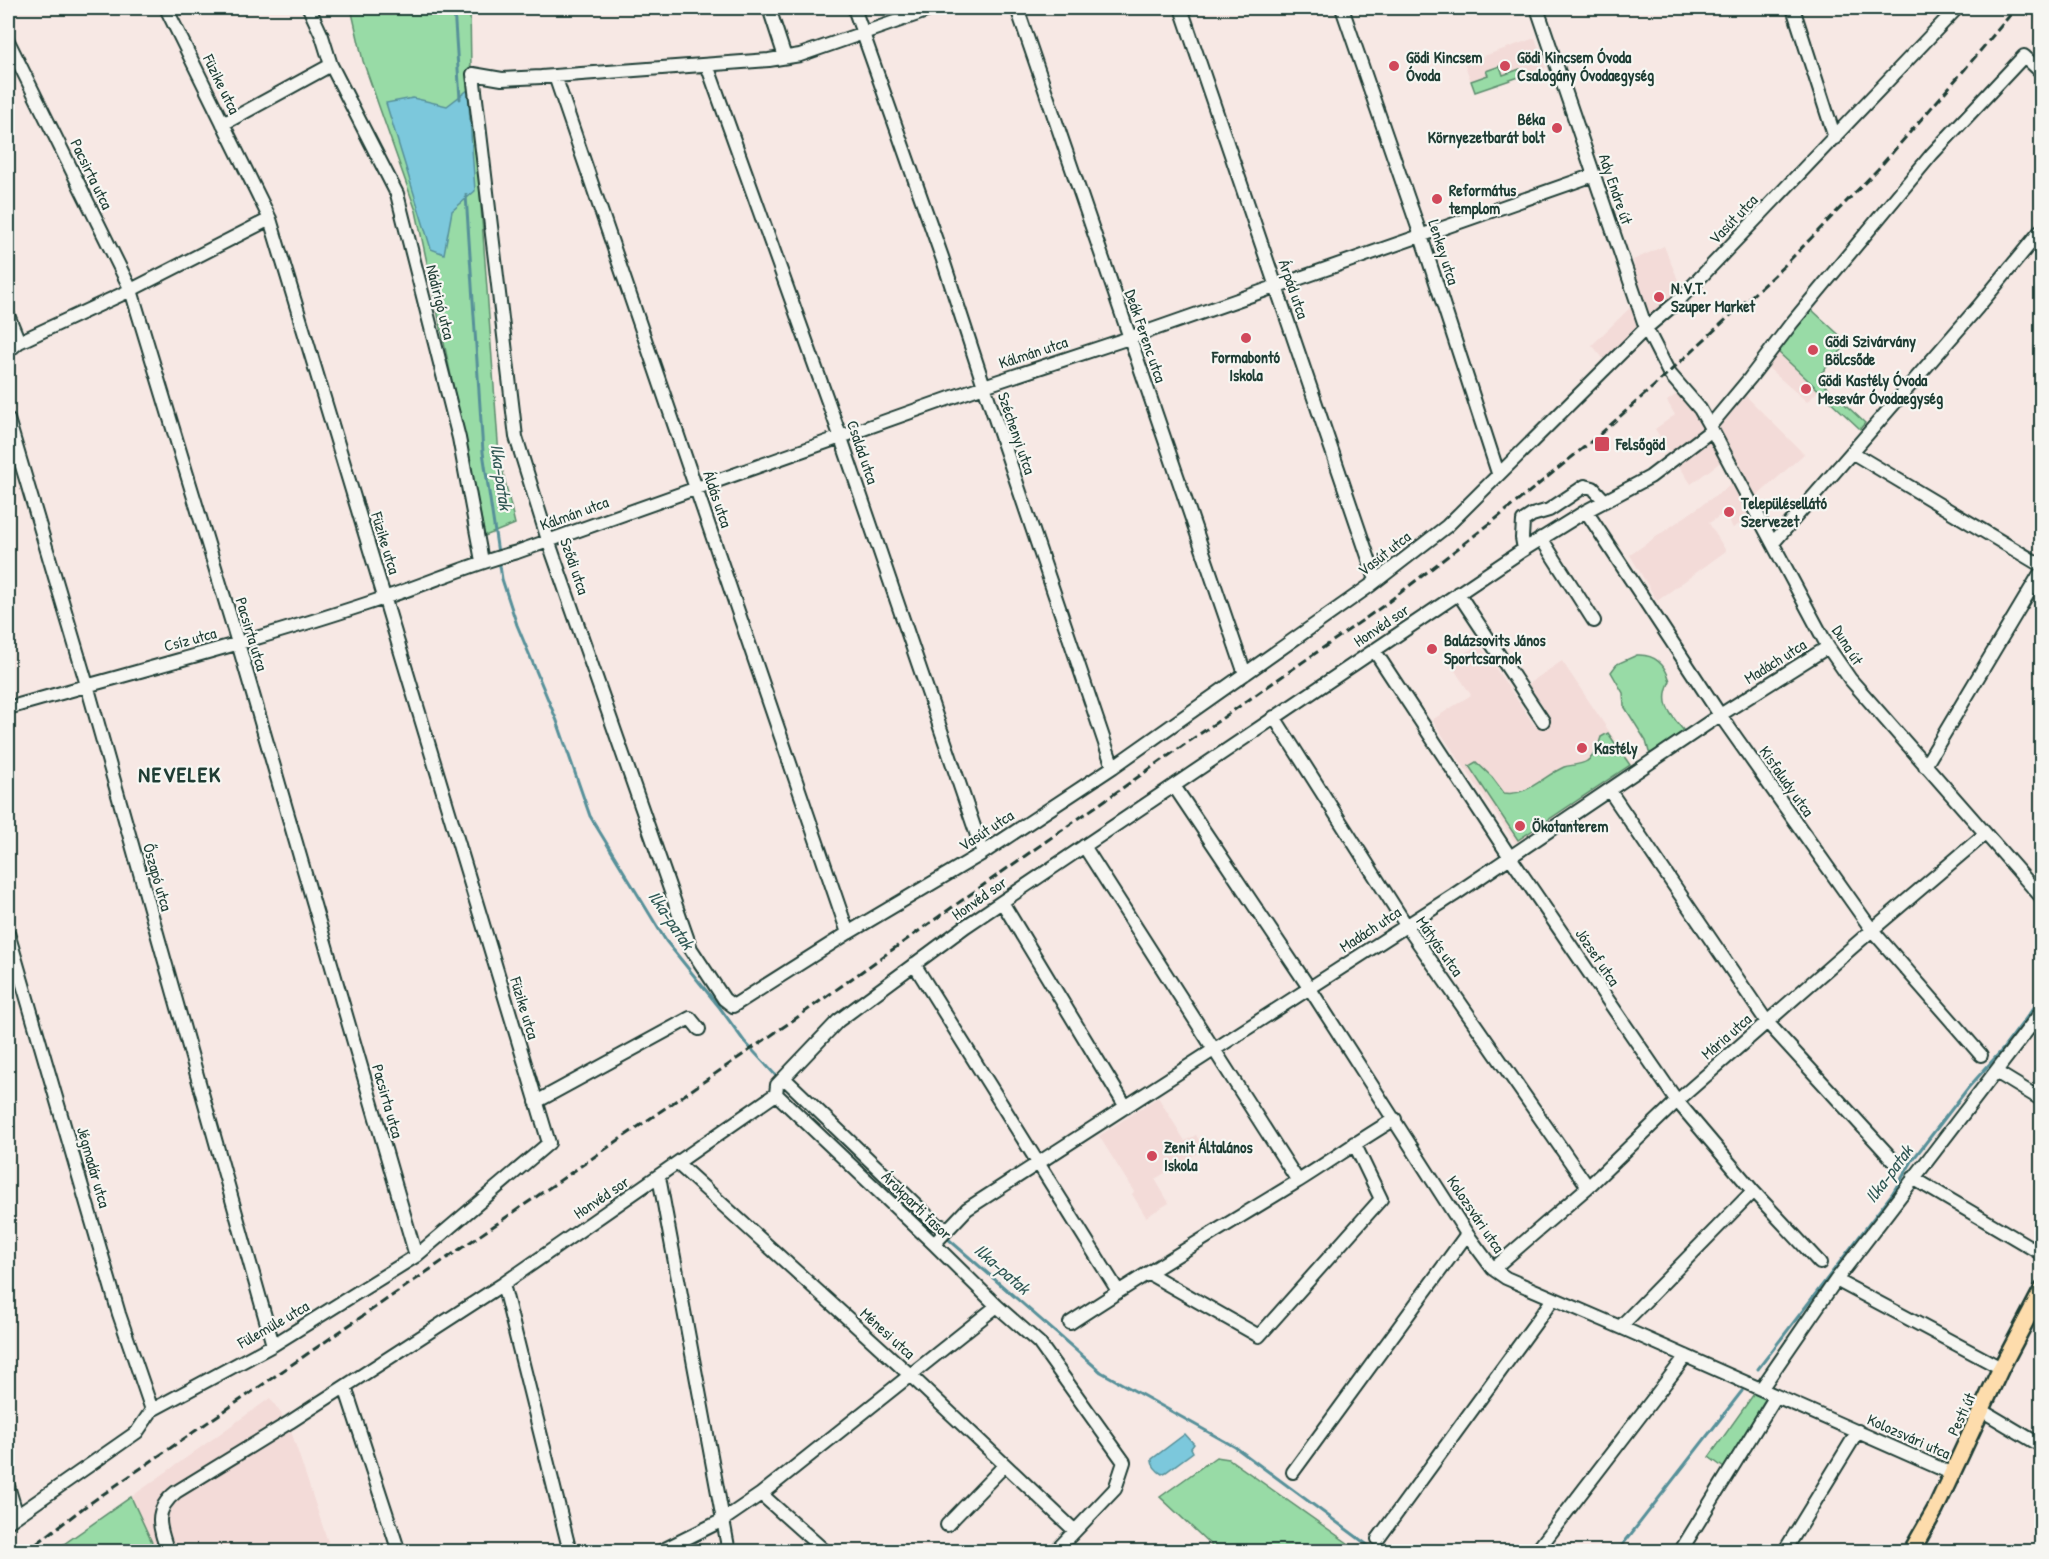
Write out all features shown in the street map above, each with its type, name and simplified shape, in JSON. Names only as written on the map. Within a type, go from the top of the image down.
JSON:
[{"type":"main road","name":"Pesti út","points":[[1911,1551],[1953,1474],[2001,1368],[2042,1290]]},
{"type":"street","name":"Füzike utca","points":[[166,8],[270,219],[549,1143]]},
{"type":"street","name":"Nádirigó utca","points":[[309,8],[322,36],[331,64],[397,194],[459,438],[487,560]]},
{"type":"street","points":[[769,8],[785,57]]},
{"type":"street","name":"Széchenyi utca","points":[[854,8],[943,260],[1113,767]]},
{"type":"street","points":[[555,76],[769,60],[800,55],[935,8]]},
{"type":"street","name":"Deák Ferenc utca","points":[[1017,8],[1245,674]]},
{"type":"street","name":"Árpád utca","points":[[1181,8],[1376,580]]},
{"type":"street","name":"Lenkey utca","points":[[1342,8],[1421,236],[1498,473]]},
{"type":"street","name":"Ady Endre út","points":[[1537,8],[1646,328],[1673,377]]},
{"type":"street","points":[[1793,8],[1835,138]]},
{"type":"street","name":"Vasút utca","points":[[734,1006],[848,933],[983,853],[1113,767],[1376,580],[1446,526],[1646,328],[1677,302],[1957,8]]},
{"type":"street","name":"Pacsirta utca","points":[[8,41],[131,290],[238,643],[416,1256]]},
{"type":"street","name":"Honvéd sor","points":[[168,1551],[159,1521],[161,1508],[167,1498],[345,1387],[503,1284],[678,1164],[780,1084],[838,1021],[1002,902],[1540,538],[1650,477],[1711,428],[1791,324],[1932,153],[2024,56],[2042,73]]},
{"type":"street","points":[[223,124],[331,64]]},
{"type":"street","name":"Család utca","points":[[707,65],[841,438],[983,853]]},
{"type":"street","name":"Sződi utca","points":[[555,76],[502,79],[473,74],[516,437],[548,540],[691,949],[724,999],[734,1006]]},
{"type":"street","name":"Áldás utca","points":[[555,76],[848,933]]},
{"type":"street","name":"Kálmán utca","points":[[487,560],[517,552],[984,386],[1129,338],[1594,175]]},
{"type":"street","points":[[8,351],[19,342],[131,290],[270,219]]},
{"type":"street","points":[[1773,543],[1853,453],[2042,229]]},
{"type":"street","points":[[8,315],[19,342]]},
{"type":"street","name":"Duna út","points":[[1673,377],[1700,410],[1711,428],[1828,647],[1856,687],[2042,898]]},
{"type":"street","name":"Őszapó utca","points":[[8,419],[87,685],[273,1345]]},
{"type":"street","points":[[1853,453],[2042,568],[1925,766]]},
{"type":"street","points":[[1524,549],[1523,521],[1532,515],[1549,510],[1585,486],[1593,488],[1605,501]]},
{"type":"street","name":"Kisfaludy utca","points":[[1586,511],[1720,716],[1872,930],[1981,1055]]},
{"type":"street","points":[[1540,538],[1594,621]]},
{"type":"street","name":"Csíz utca","points":[[8,708],[238,643],[385,598],[487,560]]},
{"type":"street","points":[[1458,593],[1543,721]]},
{"type":"street","name":"Madách utca","points":[[942,1235],[967,1209],[1215,1051],[1720,716],[1828,647]]},
{"type":"street","name":"József utca","points":[[1374,650],[1510,857],[1677,1101],[1753,1191],[1820,1263]]},
{"type":"street","name":"Mátyás utca","points":[[1274,717],[1406,925],[1588,1187]]},
{"type":"street","name":"Kolozsvári utca","points":[[1173,786],[1309,988],[1467,1233],[1493,1269],[1506,1278],[1553,1299],[1953,1474]]},
{"type":"street","points":[[1609,790],[1767,1022],[1894,1161]]},
{"type":"street","name":"Mária utca","points":[[1493,1269],[1588,1187],[1677,1101],[1985,834]]},
{"type":"street","points":[[1084,846],[1298,1181]]},
{"type":"street","points":[[1002,902],[1126,1107]]},
{"type":"street","name":"Jégmadár utca","points":[[8,933],[119,1314],[152,1410]]},
{"type":"street","points":[[914,964],[1118,1292]]},
{"type":"street","points":[[1757,1387],[1912,1178],[2042,1011]]},
{"type":"street","points":[[536,1102],[690,1018],[699,1029]]},
{"type":"street","points":[[1996,1072],[2042,1100]]},
{"type":"street","name":"Árokparti fasor","points":[[780,1084],[942,1235]]},
{"type":"street","name":"Árokparti fasor","points":[[780,1084],[936,1224],[997,1306],[1039,1343],[1124,1462],[1115,1489],[1074,1530]]},
{"type":"street","points":[[1070,1323],[1395,1119]]},
{"type":"street","name":"Fülemüle utca","points":[[12,1519],[137,1432],[152,1410],[273,1345],[416,1256],[549,1143]]},
{"type":"street","points":[[1148,1273],[1259,1336],[1381,1199],[1354,1143]]},
{"type":"street","name":"Ménesi utca","points":[[678,1164],[909,1374],[1074,1530]]},
{"type":"street","points":[[659,1177],[729,1551]]},
{"type":"street","points":[[1912,1178],[2042,1254]]},
{"type":"street","points":[[1620,1327],[1753,1191]]},
{"type":"street","points":[[1293,1472],[1467,1233]]},
{"type":"street","points":[[1836,1280],[2001,1368]]},
{"type":"street","points":[[503,1284],[570,1551]]},
{"type":"street","points":[[1378,1539],[1553,1299]]},
{"type":"street","points":[[659,1551],[723,1520],[761,1494],[997,1306]]},
{"type":"street","points":[[1536,1551],[1686,1356]]},
{"type":"street","points":[[345,1387],[399,1551]]},
{"type":"street","points":[[1680,1551],[1776,1396]]},
{"type":"street","points":[[1983,1411],[2042,1446]]},
{"type":"street","points":[[1784,1551],[1858,1431]]},
{"type":"street","points":[[947,1525],[1004,1466]]},
{"type":"street","points":[[8,1486],[12,1519]]},
{"type":"street","points":[[761,1494],[826,1551]]},
{"type":"street","points":[[1055,1551],[1074,1530]]},
{"type":"shaded area","name":"Gödi Kincsem Óvoda Csalogány Óvodaegység","points":[[1535,38],[1546,68],[1475,92],[1464,63]]},
{"type":"shaded area","points":[[1664,246],[1683,292],[1607,363],[1592,345],[1641,297],[1633,260]]},
{"type":"shaded area","points":[[1777,351],[1819,390],[1807,402],[1766,366]]},
{"type":"shaded area","points":[[1687,387],[1715,425],[1742,392],[1804,454],[1746,506],[1722,461],[1691,484],[1655,429],[1675,415],[1667,401]]},
{"type":"shaded area","points":[[1732,484],[1750,517],[1733,528],[1724,513],[1709,523],[1726,551],[1657,601],[1630,555]]},
{"type":"shaded area","points":[[1479,644],[1535,726],[1550,716],[1528,684],[1562,661],[1633,767],[1517,845],[1432,720],[1471,695],[1450,663]]},
{"type":"shaded area","name":"Zenit Általános Iskola","points":[[1158,1097],[1185,1141],[1196,1135],[1204,1149],[1155,1179],[1169,1203],[1146,1217],[1132,1194],[1134,1192],[1099,1136]]},
{"type":"shaded area","points":[[270,1398],[289,1425],[331,1551],[156,1551],[131,1497]]},
{"type":"green space","points":[[351,8],[470,8],[471,68],[499,456],[515,524],[485,536],[416,211],[363,61]]},
{"type":"green space","points":[[1500,66],[1503,75],[1520,69],[1522,76],[1475,92],[1471,81],[1488,75],[1486,71]]},
{"type":"green space","points":[[1811,309],[1848,343],[1817,378],[1865,423],[1860,429],[1777,351]]},
{"type":"green space","points":[[1637,655],[1654,658],[1662,665],[1670,681],[1666,696],[1668,708],[1684,731],[1653,754],[1649,752],[1646,741],[1624,706],[1623,693],[1611,672],[1617,664]]},
{"type":"green space","points":[[1608,733],[1630,765],[1518,840],[1469,766],[1476,762],[1492,777],[1504,793],[1520,792],[1564,767],[1590,759],[1601,737]]},
{"type":"green space","points":[[1756,1391],[1766,1398],[1724,1468],[1709,1457]]},
{"type":"green space","points":[[1216,1457],[1229,1459],[1359,1551],[1208,1551],[1212,1546],[1160,1497]]},
{"type":"green space","points":[[131,1497],[156,1551],[54,1551]]},
{"type":"water","points":[[468,90],[475,191],[452,211],[444,254],[431,249],[386,103],[413,98],[447,106]]},
{"type":"water","points":[[1185,1434],[1194,1444],[1191,1448],[1193,1452],[1162,1474],[1155,1468],[1152,1459]]},
{"type":"waterway","name":"Ilka-patak","points":[[454,8],[460,99]]},
{"type":"waterway","name":"Ilka-patak","points":[[466,195],[483,452],[498,553]]},
{"type":"waterway","name":"Ilka-patak","points":[[499,559],[502,579],[517,625],[557,721],[590,816],[666,941],[744,1041],[778,1078]]},
{"type":"waterway","name":"Ilka-patak","points":[[1758,1369],[1892,1194],[1914,1158],[1968,1088],[2003,1049],[2042,997]]},
{"type":"waterway","name":"Ilka-patak","points":[[946,1237],[1101,1372],[1235,1447],[1377,1552]]},
{"type":"waterway","name":"Ilka-patak","points":[[1617,1552],[1742,1391]]},
{"type":"railway","points":[[26,1552],[83,1508],[792,1021],[1383,606],[1492,522],[1598,436],[1786,264],[1878,169],[2016,8]]},
{"type":"place","name":"Gödi Kincsem Óvoda","points":[[1394,66]]},
{"type":"place","name":"Gödi Kincsem Óvoda Csalogány Óvodaegység","points":[[1505,66]]},
{"type":"place","name":"Béka Környezetbarát bolt","points":[[1557,128]]},
{"type":"place","name":"Református templom","points":[[1437,199]]},
{"type":"place","name":"N.V.T. Szuper Market","points":[[1659,297]]},
{"type":"place","name":"Formabontó Iskola","points":[[1246,338]]},
{"type":"place","name":"Gödi Szivárvány Bölcsőde","points":[[1813,350]]},
{"type":"place","name":"Gödi Kastély Óvoda Mesevár Óvodaegység","points":[[1806,389]]},
{"type":"place","name":"Felsőgöd","points":[[1602,444]]},
{"type":"place","name":"Településellátó Szervezet","points":[[1729,512]]},
{"type":"place","name":"Balázsovits János Sportcsarnok","points":[[1432,649]]},
{"type":"place","name":"Kastély","points":[[1582,748]]},
{"type":"place","name":"Ökotanterem","points":[[1520,826]]},
{"type":"place","name":"Zenit Általános Iskola","points":[[1152,1156]]},
{"type":"district","name":"NEVELEK","points":[[180,774]]}]
